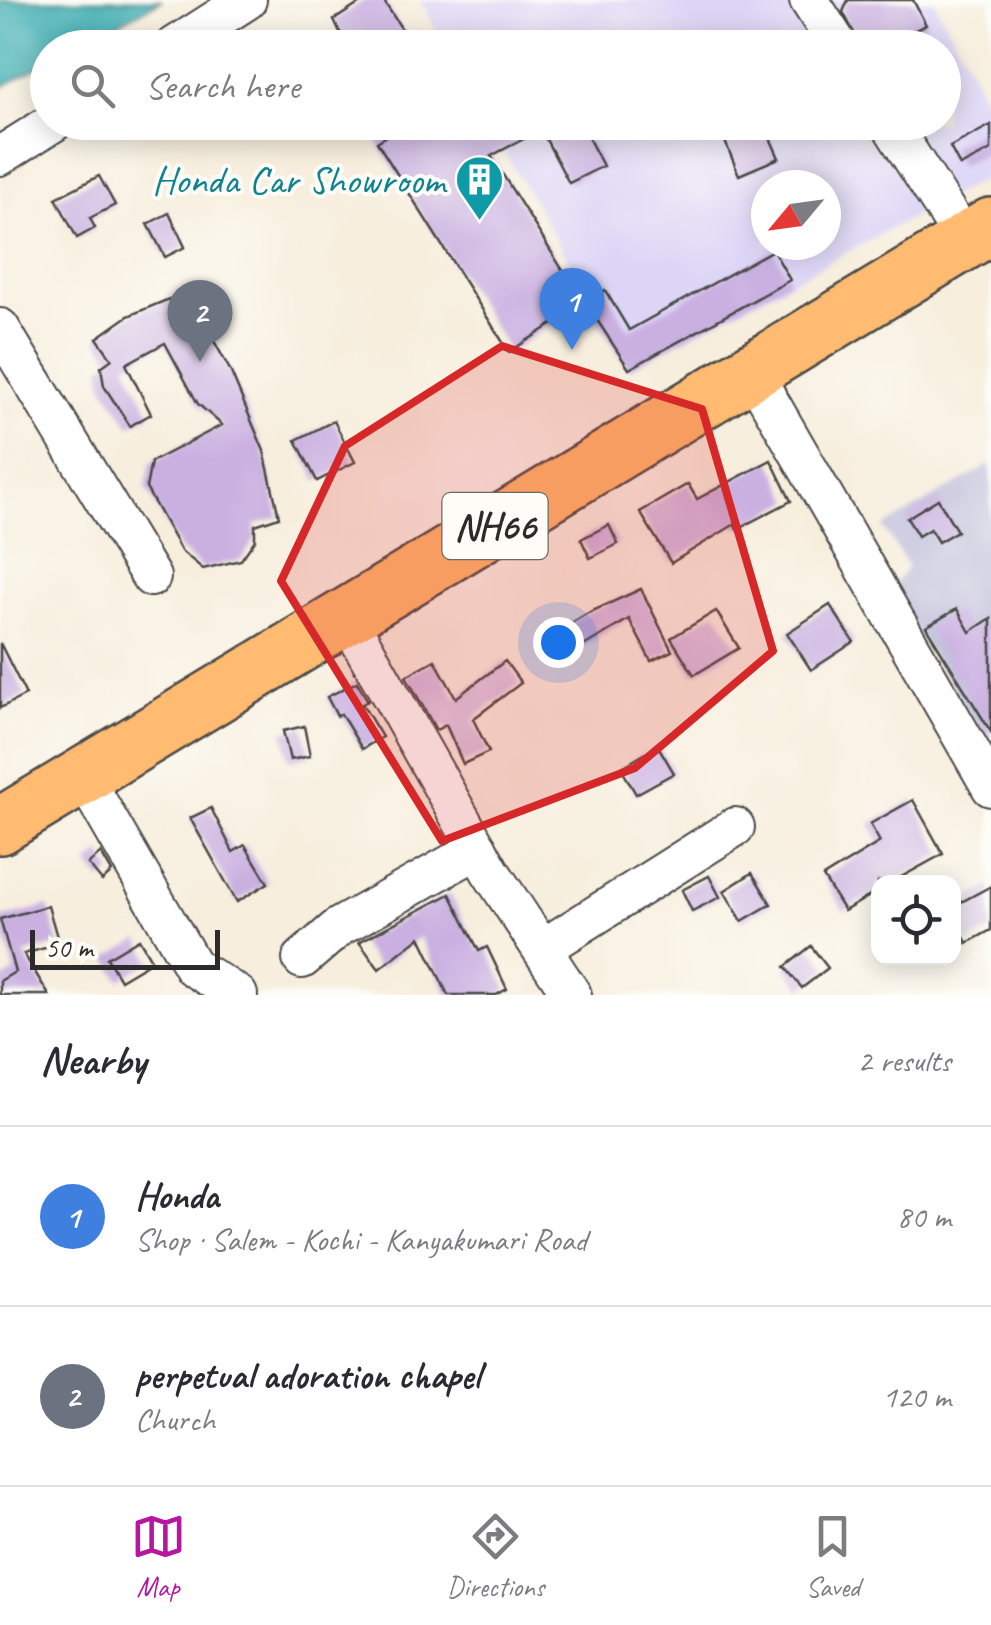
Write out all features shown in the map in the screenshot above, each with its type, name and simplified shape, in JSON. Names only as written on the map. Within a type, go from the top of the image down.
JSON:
[{"type":"highway","name":"NH66","points":[[0,826],[978,234]]},
{"type":"street","points":[[200,30],[246,0]]},
{"type":"street","points":[[809,0],[828,30]]},
{"type":"street","points":[[0,156],[30,137]]},
{"type":"street","points":[[902,140],[978,234]]},
{"type":"street","points":[[0,328],[151,578]]},
{"type":"street","points":[[753,373],[991,787]]},
{"type":"street","points":[[346,616],[478,849],[571,995]]},
{"type":"street","points":[[84,778],[193,966],[238,995]]},
{"type":"street","points":[[542,950],[735,827]]},
{"type":"street","points":[[302,959],[339,927],[478,849]]},
{"type":"highlighted area","points":[[502,346],[702,409],[773,651],[635,768],[442,841],[281,581],[345,446]]},
{"type":"shaded area","points":[[420,0],[934,0],[950,30],[436,30]]},
{"type":"shaded area","points":[[961,51],[991,117],[991,175],[841,255],[841,170],[751,170],[751,260],[832,260],[632,367],[497,140],[961,140]]},
{"type":"shaded area","points":[[991,464],[991,750],[890,588],[908,567],[883,527]]},
{"type":"water","points":[[0,0],[162,0],[106,30],[30,30],[30,71],[0,88]]},
{"type":"building","points":[[365,0],[383,0],[402,30],[339,30],[334,20]]},
{"type":"building","points":[[848,0],[913,0],[926,25],[915,30],[852,30],[843,12]]},
{"type":"building","points":[[991,125],[991,150],[960,166],[950,147]]},
{"type":"building","name":"Honda Car Showroom","points":[[522,140],[491,156],[584,304],[509,352],[377,142]]},
{"type":"building","name":"Honda Car Showroom","points":[[546,140],[589,140],[603,166],[569,183]]},
{"type":"building","points":[[724,140],[771,140],[779,158],[739,175]]},
{"type":"building","points":[[99,176],[115,205],[90,218],[95,228],[77,238],[56,198]]},
{"type":"building","points":[[169,213],[185,247],[165,257],[148,224]]},
{"type":"building","points":[[755,260],[779,260],[790,280],[629,369],[586,303],[605,290],[629,330]]},
{"type":"building","points":[[169,299],[193,303],[230,370],[264,451],[279,517],[255,525],[255,540],[241,560],[203,569],[181,551],[146,488],[151,462],[222,425],[198,404],[165,343],[126,364],[151,414],[130,426],[104,386],[101,367],[112,359],[97,338],[128,316]]},
{"type":"building","points":[[334,421],[355,462],[317,481],[296,440]]},
{"type":"building","points":[[771,460],[791,501],[737,529],[735,524],[671,563],[640,512],[688,484],[697,499]]},
{"type":"building","points":[[938,499],[957,531],[938,542],[930,529],[918,536],[907,518]]},
{"type":"building","points":[[609,525],[618,544],[590,558],[581,539]]},
{"type":"building","points":[[641,589],[672,651],[651,661],[629,619],[565,657],[551,635]]},
{"type":"building","points":[[830,605],[854,642],[811,670],[787,633]]},
{"type":"building","points":[[957,609],[970,632],[991,618],[991,732],[926,627]]},
{"type":"building","points":[[716,611],[739,648],[694,675],[671,638]]},
{"type":"building","points":[[0,643],[26,695],[0,708]]},
{"type":"building","points":[[435,660],[456,698],[505,661],[521,683],[473,719],[489,752],[463,764],[446,725],[436,730],[406,676]]},
{"type":"building","points":[[357,682],[368,701],[362,704],[382,737],[362,749],[327,697]]},
{"type":"building","points":[[304,726],[310,756],[290,760],[283,731]]},
{"type":"building","points":[[658,746],[674,773],[636,794],[621,768]]},
{"type":"building","points":[[913,800],[943,854],[905,875],[871,875],[871,895],[844,911],[823,877],[880,842],[870,824]]},
{"type":"building","points":[[211,808],[233,852],[245,845],[268,883],[237,902],[190,818]]},
{"type":"building","points":[[101,853],[112,872],[102,881],[88,864]]},
{"type":"building","points":[[752,873],[771,904],[742,921],[724,891]]},
{"type":"building","points":[[709,876],[720,897],[692,911],[682,890]]},
{"type":"building","points":[[991,886],[991,930],[967,943],[961,931],[961,902]]},
{"type":"building","points":[[450,894],[479,951],[487,947],[507,989],[496,995],[448,995],[420,937],[379,969],[359,942]]},
{"type":"building","points":[[48,906],[59,944],[24,954],[49,995],[0,995],[0,981],[15,972],[0,919]]},
{"type":"building","points":[[139,939],[152,961],[120,980],[107,958]]},
{"type":"building","points":[[811,946],[828,968],[802,988],[785,967]]},
{"type":"place","name":"Honda Car Showroom","points":[[480,222]]},
{"type":"place","name":"Honda","points":[[572,350]]},
{"type":"place","name":"perpetual adoration chapel","points":[[200,362]]}]
